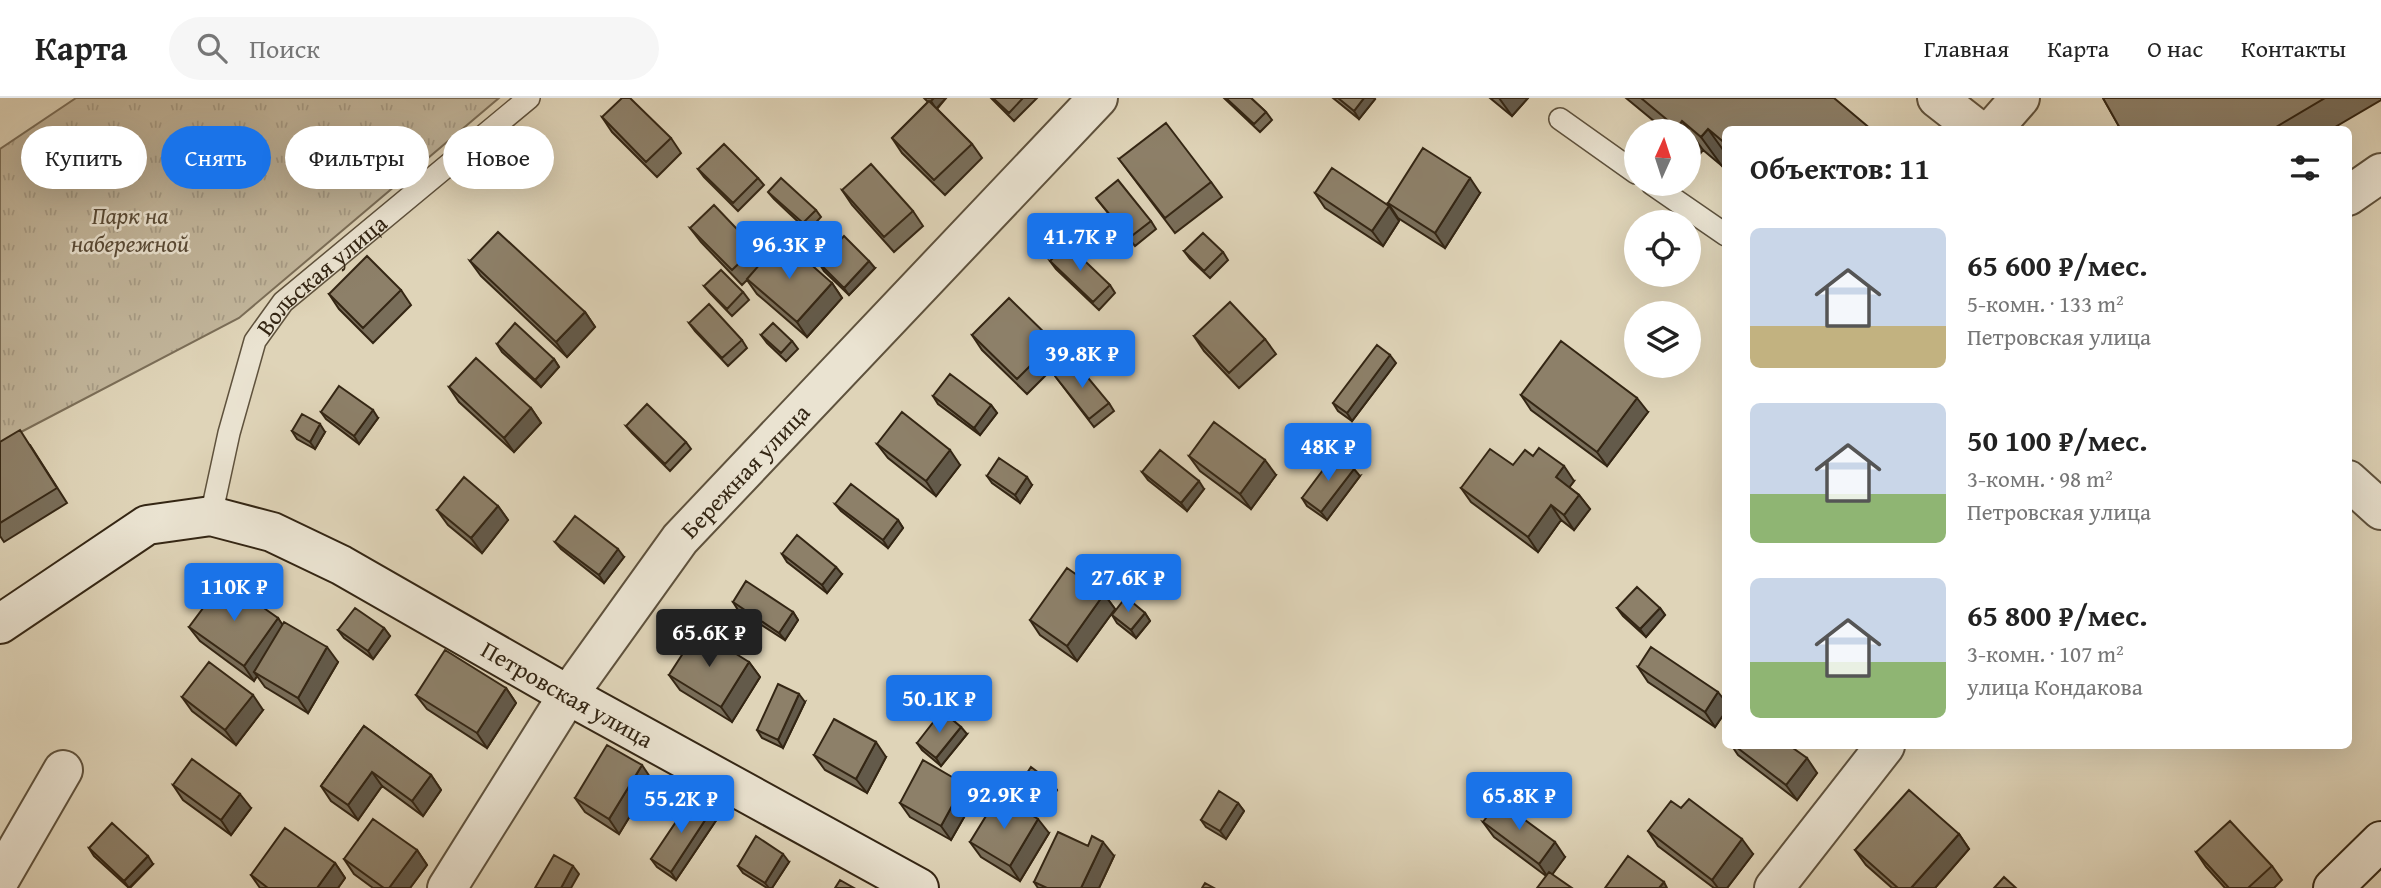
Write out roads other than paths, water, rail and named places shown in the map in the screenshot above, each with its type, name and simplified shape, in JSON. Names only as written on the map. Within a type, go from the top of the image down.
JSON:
[{"type":"street","name":"Бережная улица","points":[[447,888],[568,695],[680,539],[1098,98]]},
{"type":"street","points":[[1937,98],[1973,126]]},
{"type":"street","points":[[1996,126],[2020,98]]},
{"type":"street","points":[[2352,194],[2381,173]]},
{"type":"street","points":[[2352,484],[2381,510]]},
{"type":"street","points":[[0,624],[147,525],[211,516]]},
{"type":"street","name":"Петровская улица","points":[[211,516],[272,532],[341,565],[568,695],[919,888]]},
{"type":"street","points":[[1774,888],[1883,749]]},
{"type":"street","points":[[0,879],[63,769]]},
{"type":"street","points":[[2333,888],[2381,841]]},
{"type":"lane","name":"Вольская улица","points":[[211,516],[229,433],[255,341],[284,302],[529,98]]},
{"type":"lane","points":[[1560,119],[1624,164]]},
{"type":"lane","points":[[1669,196],[1722,232]]},
{"type":"park label","name":"Парк на набережной","points":[[130,229]]}]
